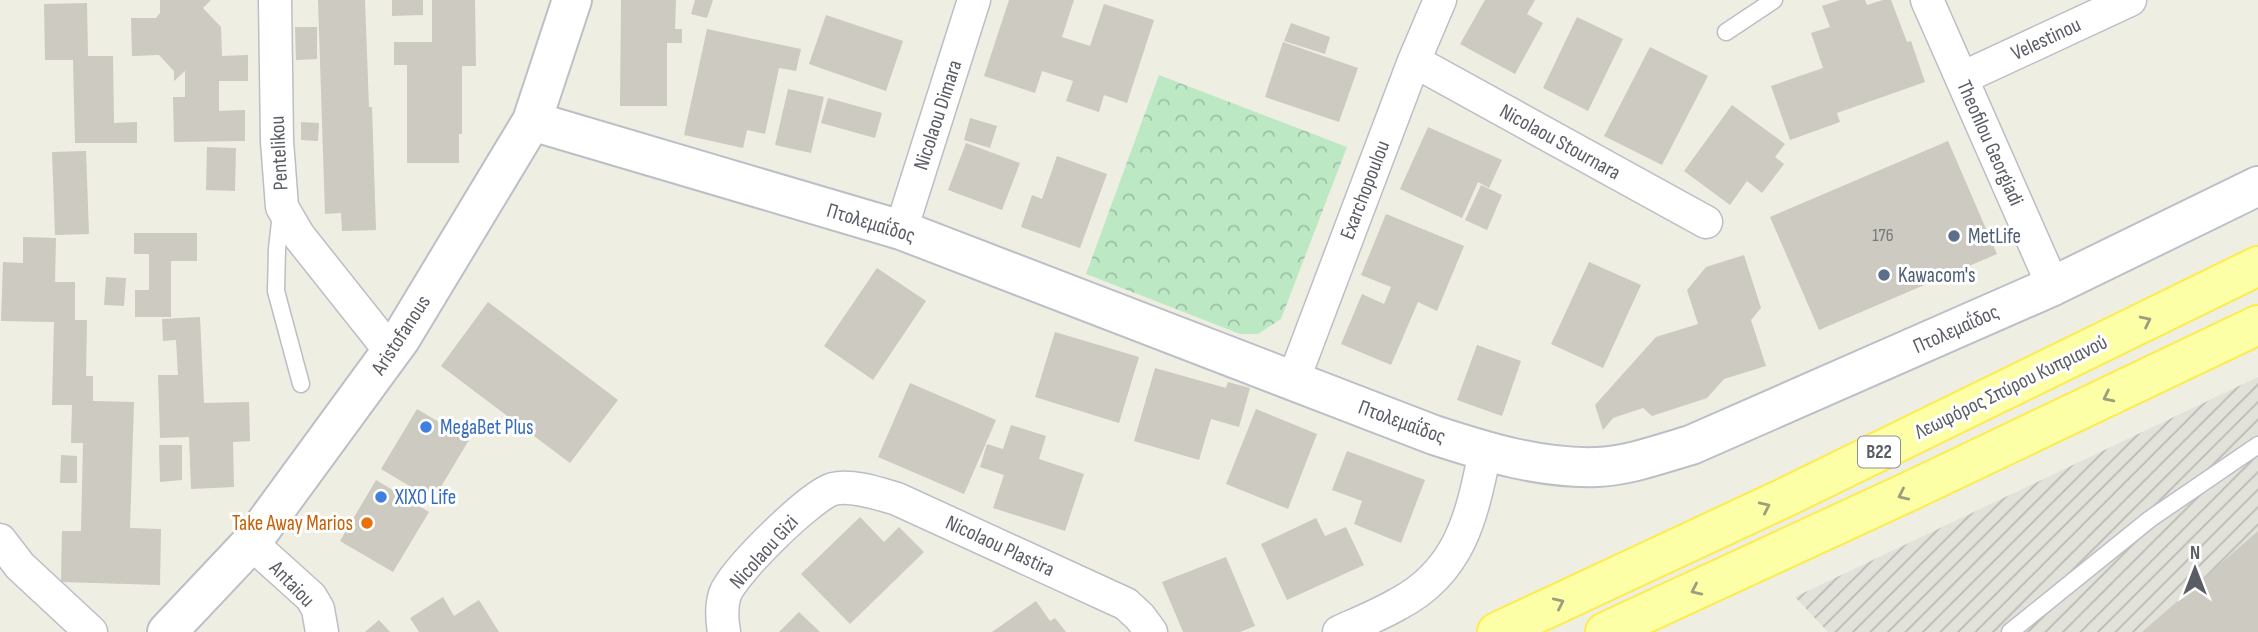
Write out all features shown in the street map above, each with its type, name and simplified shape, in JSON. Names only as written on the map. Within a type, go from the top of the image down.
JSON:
[{"type":"main road","name":"Λεωφόρος Σπύρου Κυπριανού","points":[[1497,632],[1784,498],[2258,266]]},
{"type":"main road","name":"B22","points":[[1605,632],[1910,491],[2258,325]]},
{"type":"street","name":"Pentelikou","points":[[275,0],[277,141],[282,207],[299,236],[392,354]]},
{"type":"street","name":"Aristofanous","points":[[167,632],[251,543],[392,354],[532,121],[572,0]]},
{"type":"street","name":"Nicolaou Dimara","points":[[901,230],[974,0]]},
{"type":"street","name":"Exarchopoulou","points":[[1293,381],[1414,61],[1440,0]]},
{"type":"street","name":"Theofilou Georgiadi","points":[[1927,0],[2053,286]]},
{"type":"street","name":"Velestinou","points":[[1962,78],[2130,0]]},
{"type":"street","name":"Nicolaou Stournara","points":[[1414,61],[1706,222]]},
{"type":"street","name":"Πτολεμαΐδος","points":[[532,121],[901,230],[1434,435],[1485,452],[1551,465],[1598,467],[1641,460],[1690,445],[2053,286],[2258,186]]},
{"type":"street","points":[[1339,632],[1400,603],[1436,577],[1458,546],[1475,499],[1485,452]]},
{"type":"street","name":"Nicolaou Gizi","points":[[724,632],[722,619],[726,594],[740,572],[801,510],[834,489]]},
{"type":"street","name":"Nicolaou Plastira","points":[[834,489],[870,491],[897,499],[1126,604],[1151,632]]},
{"type":"street","points":[[0,540],[20,566],[91,632]]},
{"type":"street","name":"Antaiou","points":[[251,543],[311,597],[318,609],[322,632]]},
{"type":"lane","points":[[1726,32],[1774,0]]},
{"type":"lane","points":[[282,207],[276,291],[301,384]]},
{"type":"lane","points":[[2010,632],[2150,519],[2258,445]]},
{"type":"shaded area","points":[[2258,377],[2258,632],[1828,632],[1795,597]]},
{"type":"green space","points":[[1159,75],[1347,147],[1281,319],[1258,334],[1240,334],[1086,274]]},
{"type":"building","points":[[160,0],[211,0],[203,8],[221,27],[222,56],[248,55],[248,81],[219,81],[219,111],[245,110],[245,141],[174,142],[173,97],[185,97],[185,71],[174,81],[174,71],[159,55],[132,56],[131,18],[156,18],[160,13]]},
{"type":"building","points":[[318,0],[365,0],[376,230],[342,231],[341,213],[325,214]]},
{"type":"building","points":[[392,0],[423,0],[423,15],[392,16]]},
{"type":"building","points":[[432,0],[475,0],[476,66],[462,66],[462,134],[459,134],[459,163],[407,163],[407,65],[394,65],[394,42],[432,42]]},
{"type":"building","points":[[621,0],[676,0],[675,29],[682,29],[682,43],[667,43],[667,106],[620,106]]},
{"type":"building","points":[[695,0],[713,0],[707,18],[691,14]]},
{"type":"building","points":[[1009,0],[1074,0],[1062,37],[1090,46],[1104,4],[1154,20],[1127,103],[1104,95],[1099,112],[1066,101],[1073,81],[1042,71],[1035,93],[984,76]]},
{"type":"building","points":[[1485,0],[1535,0],[1527,14],[1543,23],[1515,74],[1460,44]]},
{"type":"building","points":[[1840,0],[1865,0],[1867,5],[1891,0],[1907,42],[1911,41],[1925,82],[1837,113],[1840,122],[1790,140],[1771,86],[1823,68],[1811,33],[1830,27],[1822,6]]},
{"type":"building","points":[[87,3],[88,56],[113,56],[114,123],[137,122],[137,143],[75,143],[73,60],[45,60],[44,4]]},
{"type":"building","points":[[826,15],[903,41],[886,91],[809,64]]},
{"type":"building","points":[[1577,17],[1623,39],[1588,111],[1543,88]]},
{"type":"building","points":[[1291,23],[1330,37],[1325,54],[1284,41]]},
{"type":"building","points":[[295,27],[317,27],[317,59],[296,60]]},
{"type":"building","points":[[707,29],[801,49],[796,71],[779,68],[765,134],[747,130],[743,148],[684,135]]},
{"type":"building","points":[[1283,42],[1358,68],[1339,122],[1265,97]]},
{"type":"building","points":[[1650,47],[1708,76],[1662,165],[1604,136]]},
{"type":"building","points":[[788,89],[824,97],[811,153],[775,145]]},
{"type":"building","points":[[828,98],[882,113],[875,138],[821,123]]},
{"type":"building","points":[[1732,105],[1785,144],[1775,157],[1784,164],[1762,193],[1747,181],[1730,205],[1684,171]]},
{"type":"building","points":[[970,118],[997,126],[990,148],[964,140]]},
{"type":"building","points":[[301,122],[319,123],[318,141],[301,140]]},
{"type":"building","points":[[1428,127],[1502,160],[1489,188],[1478,182],[1462,218],[1400,189]]},
{"type":"building","points":[[1948,141],[1997,254],[1819,330],[1770,217]]},
{"type":"building","points":[[966,143],[1020,163],[1002,210],[948,190]]},
{"type":"building","points":[[207,147],[236,148],[235,191],[206,190]]},
{"type":"building","points":[[86,151],[89,234],[55,235],[52,152]]},
{"type":"building","points":[[1057,156],[1107,174],[1080,248],[1021,227],[1032,195],[1042,199]]},
{"type":"building","points":[[1481,185],[1502,195],[1487,230],[1465,220]]},
{"type":"building","points":[[1386,214],[1464,246],[1437,311],[1418,302],[1391,365],[1341,344],[1362,294],[1384,304],[1391,287],[1361,275]]},
{"type":"building","points":[[134,233],[197,233],[197,261],[171,261],[171,317],[135,317],[135,290],[149,290],[149,254],[134,254]]},
{"type":"building","points":[[23,237],[56,238],[55,282],[75,282],[75,320],[87,320],[86,376],[93,376],[93,401],[134,402],[130,528],[161,529],[160,585],[61,582],[62,531],[81,531],[83,443],[71,443],[72,405],[52,405],[54,322],[1,321],[3,262],[23,263]]},
{"type":"building","points":[[1744,255],[1761,308],[1751,320],[1766,366],[1724,379],[1707,398],[1652,416],[1643,408],[1613,418],[1603,430],[1595,405],[1656,337],[1698,324],[1687,290],[1706,267]]},
{"type":"building","points":[[1589,262],[1641,285],[1603,368],[1551,344]]},
{"type":"building","points":[[877,268],[926,301],[873,380],[824,346]]},
{"type":"building","points":[[106,277],[126,278],[124,306],[104,305]]},
{"type":"building","points":[[488,302],[618,400],[570,463],[441,366]]},
{"type":"building","points":[[200,317],[204,403],[249,402],[250,441],[233,442],[234,487],[191,489],[189,437],[160,438],[158,375],[178,375],[176,340],[163,341],[162,319]]},
{"type":"building","points":[[1055,332],[1139,357],[1119,423],[1035,397]]},
{"type":"building","points":[[1477,345],[1521,361],[1502,416],[1457,400]]},
{"type":"building","points":[[1155,368],[1226,388],[1228,382],[1250,388],[1239,427],[1211,419],[1199,460],[1134,441]]},
{"type":"building","points":[[910,383],[996,420],[964,494],[878,457]]},
{"type":"building","points":[[417,409],[469,440],[433,500],[381,469]]},
{"type":"building","points":[[1256,409],[1317,434],[1288,509],[1226,484]]},
{"type":"building","points":[[1011,425],[1046,436],[1039,459],[1084,474],[1065,531],[993,508],[1004,475],[980,467],[987,444],[1003,449]]},
{"type":"building","points":[[159,445],[182,445],[182,480],[160,482]]},
{"type":"building","points":[[1347,451],[1425,480],[1401,543],[1354,524],[1362,501],[1332,490]]},
{"type":"building","points":[[61,455],[77,456],[77,483],[60,483]]},
{"type":"building","points":[[376,480],[429,512],[393,572],[340,541]]},
{"type":"building","points":[[860,517],[884,542],[899,527],[924,552],[850,624],[801,574]]},
{"type":"building","points":[[1316,518],[1325,536],[1346,527],[1364,565],[1287,600],[1261,544]]},
{"type":"building","points":[[2258,531],[2258,632],[2142,632]]},
{"type":"building","points":[[1226,557],[1255,626],[1240,632],[1183,632],[1162,582]]},
{"type":"building","points":[[443,597],[454,616],[479,600],[499,632],[419,632],[410,618]]},
{"type":"building","points":[[1036,601],[1050,621],[1055,618],[1066,632],[992,632]]},
{"type":"building","points":[[799,612],[820,632],[779,632]]},
{"type":"building","points":[[379,620],[390,632],[365,632]]},
{"type":"place","name":"MetLife","points":[[1954,236]]},
{"type":"place","name":"Kawacom's","points":[[1884,275]]},
{"type":"place","name":"MegaBet Plus","points":[[426,427]]},
{"type":"place","name":"XIXO Life","points":[[381,497]]},
{"type":"place","name":"Take Away Marios","points":[[367,523]]}]
